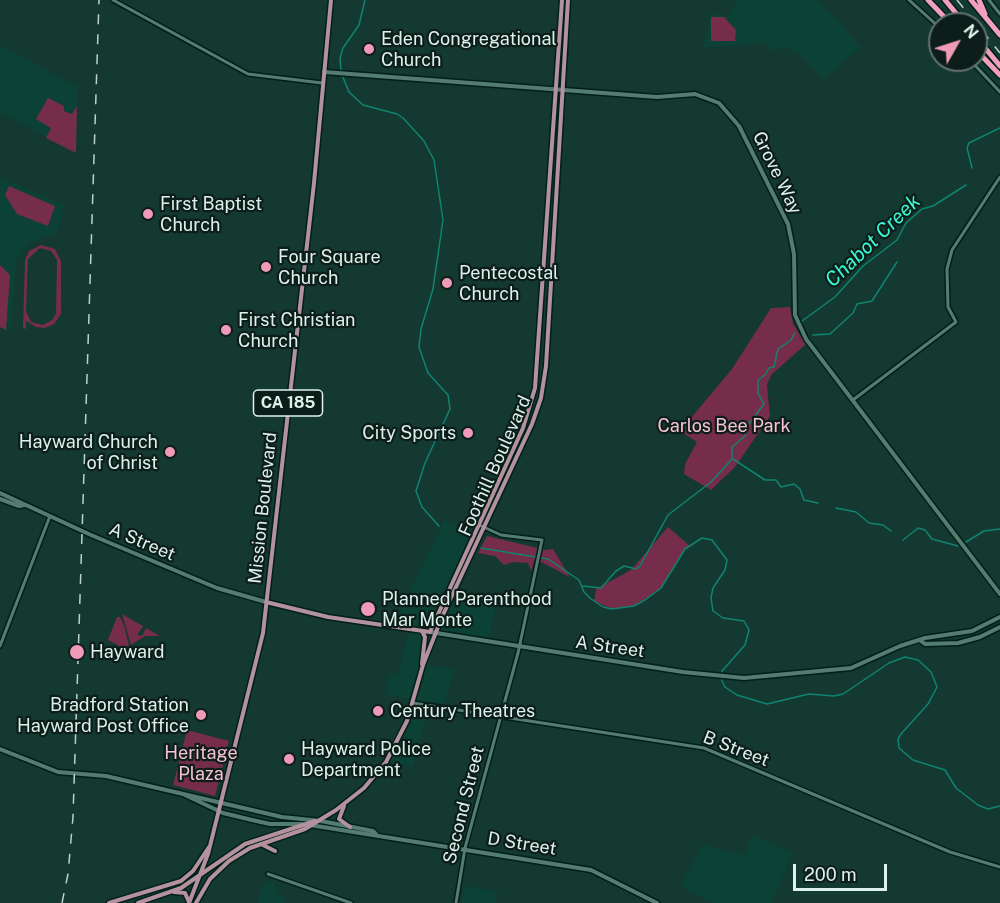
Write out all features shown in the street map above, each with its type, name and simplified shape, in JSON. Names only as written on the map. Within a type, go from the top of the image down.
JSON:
[{"type":"highway","points":[[928,0],[940,12]]},
{"type":"highway","points":[[945,0],[955,12]]},
{"type":"highway","points":[[971,0],[982,12]]},
{"type":"highway","points":[[988,19],[1000,35]]},
{"type":"highway","points":[[988,52],[1000,66]]},
{"type":"highway","points":[[988,62],[1000,75]]},
{"type":"main road","name":"Mission Boulevard","points":[[189,903],[211,844],[262,638],[314,183],[331,0]]},
{"type":"main road","name":"Foothill Boulevard","points":[[196,903],[206,885],[229,861],[261,844],[311,825],[344,804],[368,784],[386,762],[404,730],[414,703],[433,632],[477,524],[523,428],[536,384],[562,0]]},
{"type":"main road","name":"Foothill Boulevard","points":[[433,632],[532,424],[544,383],[568,0]]},
{"type":"main road","name":"Grove Way","points":[[323,72],[657,97],[695,94],[719,103],[734,117],[788,224],[794,254],[795,310],[798,324],[1000,594]]},
{"type":"main road","name":"A Street","points":[[0,493],[217,588],[266,602],[328,617],[725,678],[811,674],[847,669],[925,638],[967,633],[1000,617]]},
{"type":"main road","name":"A Street","points":[[0,499],[19,506],[25,505]]},
{"type":"main road","name":"A Street","points":[[921,641],[937,645],[968,640],[1000,627]]},
{"type":"main road","points":[[421,673],[425,637],[422,631]]},
{"type":"main road","name":"D Street","points":[[0,749],[58,772],[106,776],[282,817],[317,821],[373,831],[376,834],[591,870],[657,903]]},
{"type":"main road","name":"D Street","points":[[183,794],[218,809],[264,823],[311,825],[371,836],[376,834]]},
{"type":"main road","points":[[344,804],[339,819],[350,827]]},
{"type":"main road","name":"Foothill Boulevard","points":[[142,903],[173,892],[241,845],[299,824],[317,821]]},
{"type":"main road","points":[[109,903],[184,879],[196,867],[211,844]]},
{"type":"main road","points":[[261,844],[275,851]]},
{"type":"main road","points":[[173,892],[186,893],[189,903]]},
{"type":"street","points":[[113,0],[247,73],[322,83]]},
{"type":"street","points":[[909,0],[928,17]]},
{"type":"street","points":[[990,0],[1000,14]]},
{"type":"street","points":[[981,72],[1000,92]]},
{"type":"street","points":[[853,400],[956,322],[948,307],[947,269],[952,250],[1000,177]]},
{"type":"street","points":[[0,646],[50,516]]},
{"type":"street","points":[[477,524],[484,526]]},
{"type":"street","name":"Second Street","points":[[456,903],[465,848],[519,647],[542,540],[501,535],[484,526]]},
{"type":"street","name":"B Street","points":[[414,703],[704,748],[950,852],[1000,867]]},
{"type":"street","points":[[268,874],[351,903]]},
{"type":"street","points":[[141,894],[142,903]]},
{"type":"shaded area","points":[[738,0],[818,0],[861,47],[824,79],[800,55],[788,48],[779,48],[772,52],[765,43],[702,48],[712,13],[727,17]]},
{"type":"shaded area","points":[[0,45],[78,87],[76,153],[0,112]]},
{"type":"shaded area","points":[[0,177],[65,206],[56,234],[32,242],[17,259],[11,332],[0,327]]},
{"type":"shaded area","points":[[444,521],[471,533],[445,591],[497,599],[489,638],[428,628],[418,663],[454,669],[444,704],[430,701],[413,767],[390,763],[410,726],[419,700],[384,695],[389,674],[397,676],[410,626],[394,623]]},
{"type":"shaded area","points":[[752,835],[793,852],[772,903],[713,903],[680,886],[702,844],[745,855]]},
{"type":"shaded area","points":[[265,880],[274,884],[285,903],[257,903]]},
{"type":"shaded area","points":[[465,886],[497,892],[496,903],[462,903]]},
{"type":"green space","points":[[711,17],[724,17],[736,30],[735,41],[711,41]]},
{"type":"green space","points":[[48,98],[64,106],[64,111],[72,114],[77,106],[76,153],[46,138],[51,128],[36,119]]},
{"type":"green space","points":[[9,186],[55,206],[48,226],[17,214],[5,195]]},
{"type":"green space","points":[[41,245],[55,249],[61,261],[61,314],[54,324],[45,328],[36,327],[26,321],[26,329],[23,328],[25,260],[29,251]],"holes":[[[40,248],[51,251],[57,260],[56,314],[52,320],[43,325],[31,322],[26,311],[28,259]]]},
{"type":"green space","points":[[0,265],[10,275],[6,330],[0,327]]},
{"type":"green space","name":"Carlos Bee Park","points":[[790,307],[793,324],[806,344],[771,375],[767,385],[770,416],[735,467],[711,490],[684,474],[685,464],[697,442],[680,431],[732,369],[771,308]]},
{"type":"green space","points":[[668,527],[690,546],[684,551],[660,589],[634,606],[612,609],[594,601],[596,589],[631,570]]},
{"type":"green space","points":[[487,536],[546,550],[553,549],[570,577],[535,559],[531,571],[528,563],[513,562],[504,565],[495,556],[478,553]]},
{"type":"green space","points":[[122,614],[143,626],[137,635],[142,636],[146,628],[160,636],[145,636],[131,645]]},
{"type":"green space","points":[[117,617],[120,617],[124,625],[129,646],[119,646],[108,640]]},
{"type":"green space","name":"Heritage Plaza","points":[[187,730],[229,741],[215,796],[173,785]]},
{"type":"waterway","points":[[341,71],[340,58],[343,48],[359,25],[365,0]]},
{"type":"waterway","points":[[342,75],[349,92],[363,105],[397,114],[403,118],[424,141],[434,160],[443,220],[433,289],[421,329],[419,347],[428,373],[448,395],[450,409],[425,463],[416,491],[422,507],[439,526]]},
{"type":"waterway","name":"Chabot Creek","points":[[972,168],[967,148],[969,143],[1000,128]]},
{"type":"waterway","name":"Chabot Creek","points":[[802,321],[835,297],[863,266],[897,240],[906,223],[922,209],[933,206],[966,185]]},
{"type":"waterway","points":[[813,335],[830,334],[853,313],[857,304],[872,301],[897,262]]},
{"type":"waterway","name":"Chabot Creek","points":[[732,458],[732,447],[745,436],[748,425],[764,404],[758,393],[758,380],[769,368],[774,367],[778,349],[791,340],[795,333]]},
{"type":"waterway","points":[[583,586],[601,588],[616,571],[624,566],[636,569],[640,566],[668,515],[711,482],[732,459]]},
{"type":"waterway","points":[[733,459],[765,480],[776,480],[781,487],[794,484],[800,489],[804,500],[818,503]]},
{"type":"waterway","points":[[836,508],[856,512],[869,523],[883,525],[891,531]]},
{"type":"waterway","points":[[903,540],[918,528],[925,530],[932,539],[958,546]]},
{"type":"waterway","points":[[966,542],[984,531],[1000,529]]},
{"type":"waterway","points":[[481,548],[548,559],[579,580],[584,592],[590,598],[603,607],[612,609],[634,606],[645,600],[661,588],[685,549],[702,538],[712,540],[727,560],[725,570],[713,588],[711,598],[713,611],[723,618],[744,621],[749,630],[745,645],[722,671],[722,681],[725,687],[737,695],[767,704],[809,694],[834,696],[843,694],[889,663],[905,657],[918,660],[931,672],[937,687],[928,704],[901,734],[898,739],[899,748],[913,760],[945,770],[956,788],[978,805],[988,809],[1000,806]]},
{"type":"railway","points":[[62,903],[68,874],[73,817],[99,0]]},
{"type":"railway","points":[[957,0],[1000,53]]},
{"type":"place","name":"Eden Congregational Church","points":[[369,49]]},
{"type":"place","name":"First Baptist Church","points":[[148,214]]},
{"type":"place","name":"Four Square Church","points":[[266,267]]},
{"type":"place","name":"Pentecostal Church","points":[[447,283]]},
{"type":"place","name":"First Christian Church","points":[[226,330]]},
{"type":"place","name":"City Sports","points":[[468,433]]},
{"type":"place","name":"Hayward Church of Christ","points":[[170,452]]},
{"type":"place","name":"Planned Parenthood Mar Monte","points":[[368,609]]},
{"type":"place","name":"Hayward","points":[[77,652]]},
{"type":"place","name":"Century Theatres","points":[[378,711]]},
{"type":"place","name":"Bradford Station Hayward Post Office","points":[[201,715]]},
{"type":"place","name":"Hayward Police Department","points":[[289,759]]}]
